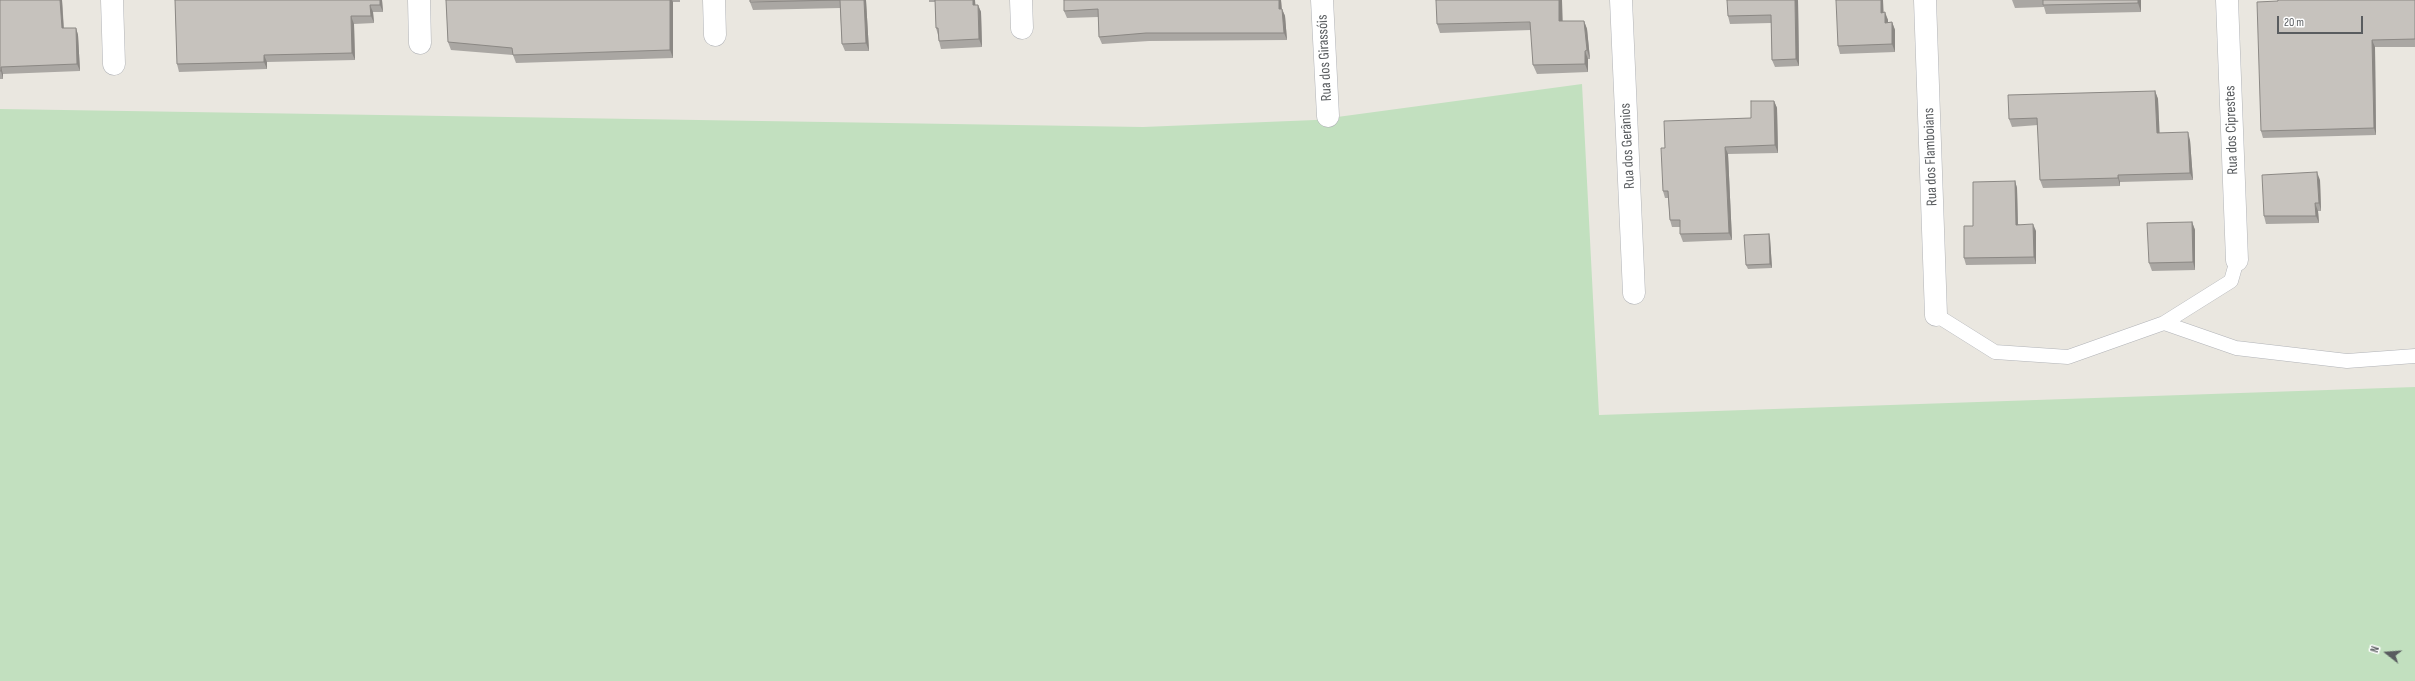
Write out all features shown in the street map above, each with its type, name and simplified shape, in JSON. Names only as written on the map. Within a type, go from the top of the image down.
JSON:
[{"type":"street","points":[[112,0],[114,64]]},
{"type":"street","points":[[418,0],[420,43]]},
{"type":"street","points":[[714,0],[715,35]]},
{"type":"street","points":[[1021,0],[1022,28]]},
{"type":"street","name":"Rua dos Girassóis","points":[[1322,0],[1328,116]]},
{"type":"street","name":"Rua dos Gerânios","points":[[1621,0],[1634,293]]},
{"type":"street","name":"Rua dos Flamboians","points":[[1925,0],[1936,315]]},
{"type":"street","name":"Rua dos Ciprestes","points":[[2227,0],[2237,260]]},
{"type":"lane","points":[[1936,315],[1995,352],[2068,357],[2164,324],[2231,281],[2237,260]]},
{"type":"lane","points":[[2164,324],[2236,348],[2347,361],[2415,356]]},
{"type":"green space","points":[[1582,84],[1599,415],[2415,387],[2415,681],[0,681],[0,109],[1143,127],[1315,120]]},
{"type":"building","points":[[0,0],[60,0],[62,28],[76,28],[77,64],[1,67],[0,71]]},
{"type":"building","points":[[175,0],[380,0],[380,5],[370,5],[371,16],[351,16],[352,53],[264,55],[264,62],[177,64]]},
{"type":"building","points":[[446,0],[670,0],[670,50],[513,55],[512,48],[448,42]]},
{"type":"building","points":[[750,0],[840,0],[750,2]]},
{"type":"building","points":[[840,0],[864,0],[866,43],[842,44]]},
{"type":"building","points":[[935,0],[973,0],[973,5],[978,5],[979,39],[939,41],[938,28],[936,28]]},
{"type":"building","points":[[1064,0],[1279,0],[1279,9],[1282,9],[1284,33],[1146,33],[1099,37],[1098,9],[1064,11]]},
{"type":"building","points":[[1436,0],[1559,0],[1559,21],[1584,21],[1587,50],[1585,51],[1585,64],[1533,65],[1530,22],[1437,24]]},
{"type":"building","points":[[1727,0],[1795,0],[1796,59],[1772,60],[1771,15],[1728,16]]},
{"type":"building","points":[[1836,0],[1881,0],[1881,13],[1885,12],[1885,23],[1892,22],[1892,44],[1838,46]]},
{"type":"building","points":[[2043,0],[2138,0],[2138,3],[2043,5]]},
{"type":"building","points":[[2278,0],[2415,0],[2415,39],[2372,40],[2374,128],[2261,131],[2257,2]]},
{"type":"building","points":[[2155,91],[2157,133],[2188,132],[2190,173],[2118,175],[2118,178],[2040,180],[2037,118],[2009,119],[2008,95]]},
{"type":"building","points":[[1751,101],[1774,101],[1775,145],[1725,147],[1729,233],[1680,234],[1680,220],[1670,220],[1668,191],[1663,191],[1661,148],[1665,148],[1664,121],[1751,118]]},
{"type":"building","points":[[2317,172],[2319,203],[2315,203],[2316,216],[2264,216],[2262,175]]},
{"type":"building","points":[[2015,181],[2016,225],[2033,224],[2034,257],[1964,258],[1964,226],[1973,226],[1973,182]]},
{"type":"building","points":[[2192,222],[2193,262],[2149,263],[2147,223]]},
{"type":"building","points":[[1769,234],[1770,264],[1746,265],[1744,235]]}]
